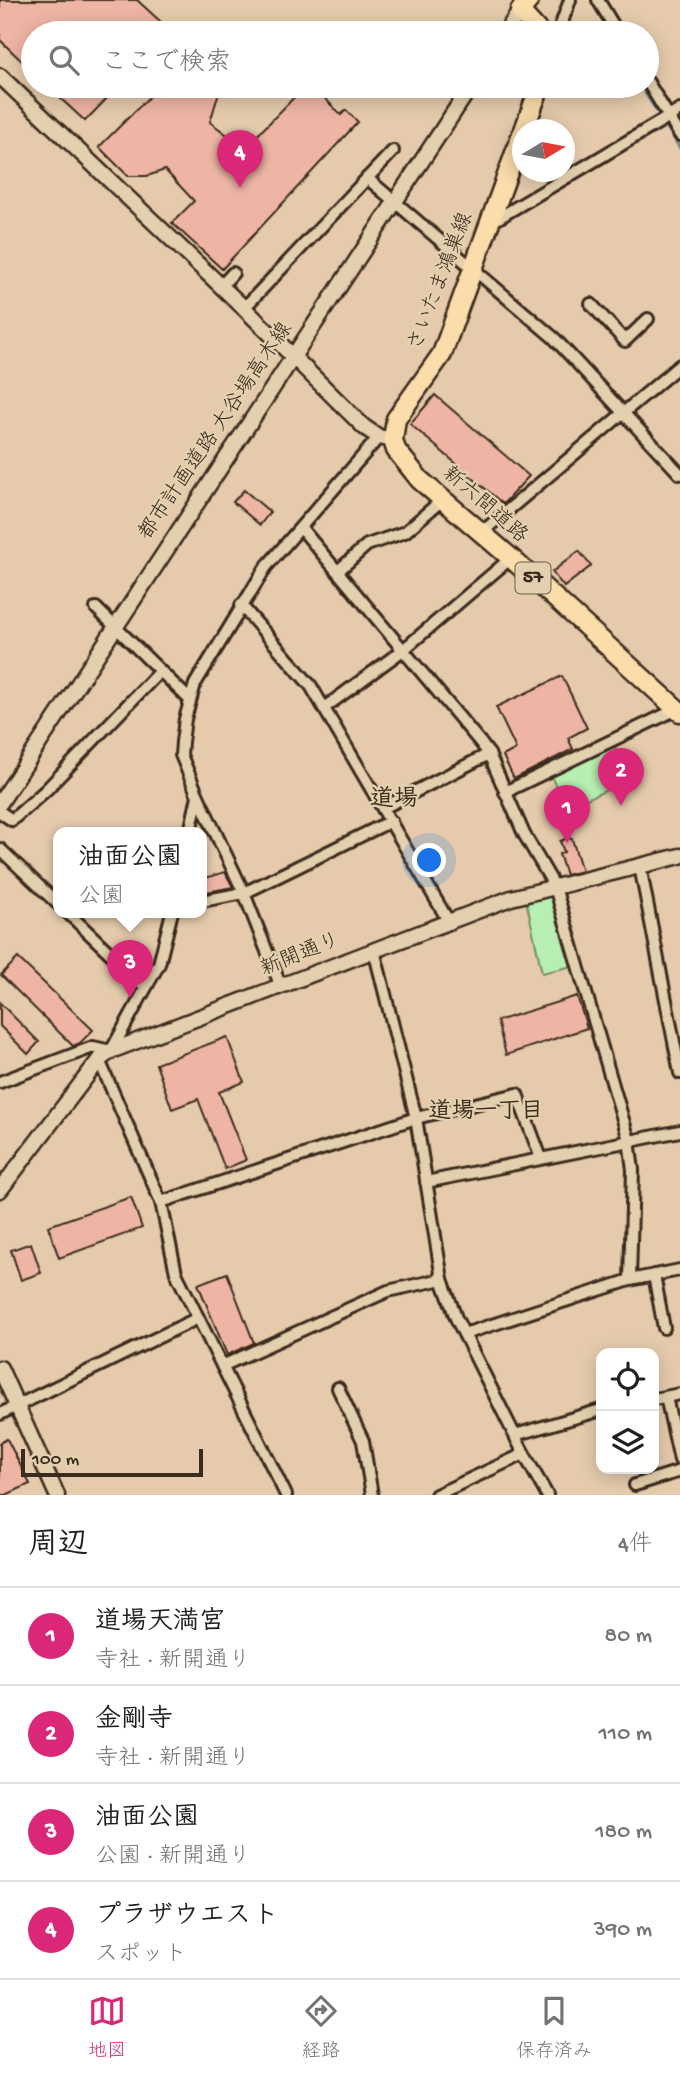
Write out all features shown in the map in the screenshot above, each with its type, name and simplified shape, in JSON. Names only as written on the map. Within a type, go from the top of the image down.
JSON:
[{"type":"main road","name":"さいたま鴻巣線","points":[[528,119],[536,98]]},
{"type":"main road","name":"さいたま鴻巣線","points":[[386,439],[396,419],[442,354],[512,162]]},
{"type":"main road","name":"新六間道路","points":[[386,439],[401,459],[442,500],[511,558],[678,710]]},
{"type":"street","points":[[562,21],[570,0]]},
{"type":"street","points":[[598,0],[611,21]]},
{"type":"street","points":[[513,21],[524,6]]},
{"type":"street","points":[[0,76],[21,96]]},
{"type":"street","points":[[23,98],[244,308],[364,427],[386,439],[265,567],[195,684],[185,719],[181,755],[244,893],[281,987]]},
{"type":"street","name":"都市計画道路 大谷場高木線","points":[[0,803],[463,98]]},
{"type":"street","points":[[657,98],[680,135]]},
{"type":"street","points":[[490,223],[680,110]]},
{"type":"street","points":[[244,308],[393,150]]},
{"type":"street","points":[[367,178],[554,338],[680,474]]},
{"type":"street","points":[[220,286],[233,273]]},
{"type":"street","points":[[590,303],[625,341],[648,319]]},
{"type":"street","points":[[481,533],[680,365]]},
{"type":"street","points":[[338,570],[367,545],[405,533],[442,500]]},
{"type":"street","points":[[300,528],[338,570],[489,754],[524,834],[555,887],[629,1140],[633,1170],[630,1280]]},
{"type":"street","points":[[324,708],[402,650],[511,558]]},
{"type":"street","points":[[241,605],[311,686],[449,922]]},
{"type":"street","points":[[96,608],[189,699]]},
{"type":"street","points":[[0,812],[12,820],[46,790],[160,671]]},
{"type":"street","points":[[505,792],[678,710]]},
{"type":"street","points":[[383,808],[489,754]]},
{"type":"street","points":[[191,827],[198,796]]},
{"type":"street","points":[[207,900],[244,893],[391,821]]},
{"type":"street","points":[[0,849],[53,899]]},
{"type":"street","name":"新開通り","points":[[105,1056],[519,896],[680,856]]},
{"type":"street","points":[[640,866],[680,1073]]},
{"type":"street","points":[[72,918],[145,987]]},
{"type":"street","points":[[0,1190],[105,1056],[159,964],[170,918]]},
{"type":"street","points":[[374,950],[416,1118],[442,1279],[464,1334],[547,1495]]},
{"type":"street","points":[[0,1082],[93,1047],[105,1056],[161,1202],[176,1273],[281,1494]]},
{"type":"street","points":[[161,1202],[416,1118],[517,1094],[541,1158]]},
{"type":"street","points":[[426,1182],[680,1130]]},
{"type":"street","points":[[464,1334],[630,1280],[680,1269]]},
{"type":"street","points":[[654,1275],[664,1328]]},
{"type":"street","points":[[222,1366],[388,1291],[442,1279]]},
{"type":"street","points":[[0,1414],[198,1318]]},
{"type":"street","points":[[0,1368],[57,1495]]},
{"type":"street","points":[[338,1388],[363,1441],[372,1495]]},
{"type":"street","points":[[659,1398],[680,1394]]},
{"type":"street","points":[[666,1397],[680,1460]]},
{"type":"street","points":[[515,1435],[598,1411]]},
{"type":"street","points":[[439,1494],[524,1454]]},
{"type":"street","points":[[635,1485],[680,1471]]},
{"type":"green space","points":[[614,745],[629,780],[567,808],[551,776]]},
{"type":"green space","points":[[548,896],[556,901],[573,966],[542,973],[526,900]]},
{"type":"building","points":[[0,0],[137,0],[160,21],[21,21],[21,60],[0,40]]},
{"type":"building","points":[[60,98],[107,98],[85,121]]},
{"type":"building","points":[[148,98],[217,98],[210,122],[245,148],[293,98],[325,98],[341,115],[346,110],[358,122],[222,269],[172,223],[194,201],[165,170],[147,176],[128,176],[99,147]]},
{"type":"building","points":[[435,395],[529,476],[503,504],[410,424]]},
{"type":"building","points":[[244,490],[270,512],[260,525],[233,502]]},
{"type":"building","points":[[579,551],[591,566],[564,587],[552,572]]},
{"type":"building","points":[[562,676],[587,728],[568,738],[573,749],[514,779],[503,756],[516,749],[496,707]]},
{"type":"building","points":[[572,839],[582,871],[566,875],[559,854],[564,852],[560,841]]},
{"type":"building","points":[[225,872],[233,887],[207,892],[207,877]]},
{"type":"building","points":[[18,958],[93,1030],[80,1043],[73,1046],[1,975]]},
{"type":"building","points":[[577,996],[587,1028],[506,1055],[497,1021]]},
{"type":"building","points":[[0,1003],[39,1042],[28,1054],[0,1026]]},
{"type":"building","points":[[227,1037],[244,1082],[219,1092],[246,1160],[225,1169],[198,1099],[172,1109],[156,1064]]},
{"type":"building","points":[[131,1197],[142,1228],[59,1258],[48,1226]]},
{"type":"building","points":[[31,1243],[41,1273],[21,1280],[11,1250]]},
{"type":"building","points":[[227,1273],[254,1343],[227,1355],[198,1284]]},
{"type":"building","points":[[7,1439],[30,1484],[0,1495],[0,1443]]},
{"type":"waterway","points":[[592,0],[603,21]]},
{"type":"waterway","points":[[649,98],[680,148]]},
{"type":"place","name":"プラザウエスト","points":[[240,188]]},
{"type":"place","name":"金剛寺","points":[[621,806]]},
{"type":"place","name":"道場天満宮","points":[[567,843]]},
{"type":"place","name":"油面公園","points":[[130,998]]},
{"type":"district","name":"道場","points":[[394,800]]},
{"type":"district","name":"道場一丁目","points":[[486,1112]]}]
